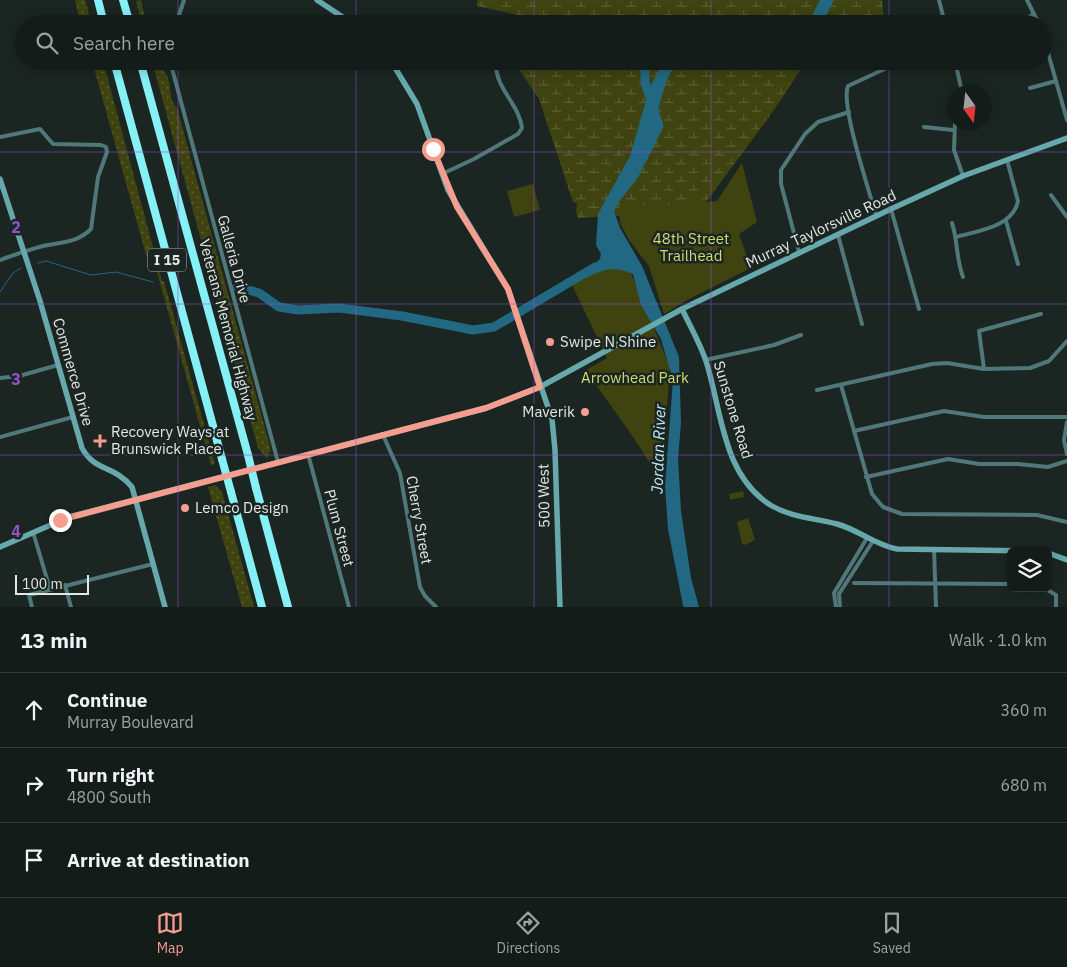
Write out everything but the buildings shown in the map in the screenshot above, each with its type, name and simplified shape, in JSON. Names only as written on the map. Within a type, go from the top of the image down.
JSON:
[{"type":"highway","points":[[98,0],[102,15]]},
{"type":"highway","points":[[123,0],[127,15]]},
{"type":"highway","name":"I 15","points":[[116,70],[262,607]]},
{"type":"highway","name":"Veterans Memorial Highway","points":[[142,70],[288,607]]},
{"type":"street","points":[[179,15],[184,0]]},
{"type":"street","points":[[317,0],[340,15]]},
{"type":"street","points":[[939,0],[943,15]]},
{"type":"street","points":[[1027,0],[1034,14]]},
{"type":"street","points":[[1052,67],[1067,120]]},
{"type":"street","name":"Galleria Drive","points":[[172,70],[278,462]]},
{"type":"street","name":"500 West","points":[[396,70],[417,104],[442,174],[467,224],[502,277],[516,310],[554,429],[560,607]]},
{"type":"street","points":[[442,174],[474,159],[518,134],[522,128],[520,120],[498,82],[497,70]]},
{"type":"street","points":[[876,216],[849,112],[846,93],[851,83],[881,70]]},
{"type":"street","points":[[957,70],[960,85]]},
{"type":"street","points":[[1030,88],[1056,81]]},
{"type":"street","points":[[799,252],[781,184],[781,170],[806,134],[818,122],[849,112]]},
{"type":"street","points":[[924,127],[947,129]]},
{"type":"street","points":[[0,137],[40,129],[53,144],[95,144],[106,147],[106,155],[98,177],[91,229],[78,240],[25,252],[0,260]]},
{"type":"street","points":[[953,130],[954,150],[963,176]]},
{"type":"street","name":"Murray Taylorsville Road","points":[[0,547],[60,520],[486,408],[540,387],[682,309],[891,209],[963,176],[1067,138]]},
{"type":"street","points":[[956,237],[1006,221],[1018,201],[1007,160]]},
{"type":"street","name":"Commerce Drive","points":[[0,180],[25,252],[80,442],[87,456],[95,464],[121,475],[132,487],[165,607]]},
{"type":"street","points":[[1052,195],[1067,217]]},
{"type":"street","points":[[891,209],[919,309]]},
{"type":"street","points":[[1006,221],[1018,264]]},
{"type":"street","points":[[952,223],[956,237],[958,264],[963,277]]},
{"type":"street","points":[[838,235],[862,324]]},
{"type":"street","name":"Sunstone Road","points":[[682,309],[705,360],[732,458],[746,483],[765,501],[779,510],[796,516],[840,525],[870,540],[897,548],[1007,550]]},
{"type":"street","points":[[984,369],[978,331],[1041,314]]},
{"type":"street","points":[[705,360],[774,345],[801,335]]},
{"type":"street","points":[[817,390],[932,364],[956,364],[984,369],[1030,368],[1039,366],[1055,356],[1067,341]]},
{"type":"street","points":[[0,378],[20,376],[58,365]]},
{"type":"street","points":[[841,385],[866,477],[875,499],[883,507],[897,513],[1037,515],[1067,522]]},
{"type":"street","points":[[854,431],[944,411],[984,417],[1067,417]]},
{"type":"street","points":[[0,437],[73,417]]},
{"type":"street","points":[[1067,422],[1064,440],[1067,454]]},
{"type":"street","name":"Cherry Street","points":[[383,435],[400,473],[420,587],[425,596],[436,607]]},
{"type":"street","name":"Plum Street","points":[[308,454],[349,607]]},
{"type":"street","points":[[866,477],[948,459],[978,464],[1018,464],[1048,467],[1067,461]]},
{"type":"street","points":[[33,532],[50,589]]},
{"type":"street","points":[[836,607],[834,593],[870,540]]},
{"type":"street","points":[[840,607],[838,594],[870,540]]},
{"type":"street","points":[[934,549],[936,607]]},
{"type":"street","points":[[1052,555],[1067,560]]},
{"type":"street","points":[[32,607],[29,595],[153,564]]},
{"type":"street","points":[[854,583],[1007,584]]},
{"type":"street","points":[[65,585],[71,607]]},
{"type":"street","points":[[1051,592],[1056,595],[1056,607]]},
{"type":"green space","points":[[75,0],[85,0],[89,15],[79,15]]},
{"type":"green space","points":[[141,0],[144,15],[140,15],[136,1]]},
{"type":"green space","points":[[477,0],[882,0],[883,15],[518,15],[477,6]]},
{"type":"green space","points":[[95,70],[105,70],[162,281],[164,281],[215,464],[211,465],[155,265],[146,255]]},
{"type":"green space","points":[[154,70],[164,70],[168,80],[172,101],[177,108],[271,450],[267,458],[258,448]]},
{"type":"green space","points":[[800,70],[766,121],[700,211],[578,218],[576,212],[577,203],[573,202],[539,99],[520,71]]},
{"type":"green space","name":"48th Street Trailhead","points":[[742,163],[757,222],[739,234],[751,268],[691,298],[664,314],[649,266],[629,240],[620,223],[619,205],[665,205],[717,201]]},
{"type":"green space","points":[[533,184],[540,210],[514,217],[507,191]]},
{"type":"green space","name":"Arrowhead Park","points":[[616,266],[631,273],[670,367],[663,460],[650,464],[586,370],[607,358],[572,285],[602,269]]},
{"type":"green space","points":[[215,485],[222,492],[254,607],[242,607],[208,487]]},
{"type":"green space","points":[[743,491],[744,497],[730,500],[729,494]]},
{"type":"green space","points":[[748,518],[755,540],[745,545],[742,544],[737,522]]},
{"type":"water","points":[[820,0],[834,0],[826,15],[812,15]]},
{"type":"water","points":[[659,70],[672,70],[662,95],[642,170],[614,211],[620,228],[642,266],[679,357],[681,423],[678,459],[681,511],[691,578],[699,607],[684,607],[683,605],[668,529],[665,486],[673,380],[661,339],[641,305],[633,274],[609,269],[572,283],[600,259],[601,254],[596,245],[598,214],[630,156],[650,87]]},
{"type":"waterway","name":"Jordan River","points":[[642,160],[659,126],[645,82],[645,70]]},
{"type":"waterway","points":[[38,263],[46,261],[91,275],[116,272],[153,282]]},
{"type":"waterway","points":[[237,287],[259,293],[279,307],[298,310],[339,308],[402,316],[473,330],[494,327],[595,267]]},
{"type":"waterway","points":[[0,292],[13,273],[21,268]]},
{"type":"place","name":"Swipe N Shine","points":[[550,342]]},
{"type":"place","name":"Maverik","points":[[585,412]]},
{"type":"place","name":"Recovery Ways at Brunswick Place","points":[[100,441]]},
{"type":"place","name":"Lemco Design","points":[[185,508]]},
{"type":"route","points":[[60,520],[486,408],[521,396],[540,387],[508,289],[457,207],[439,168],[433,149]]}]
